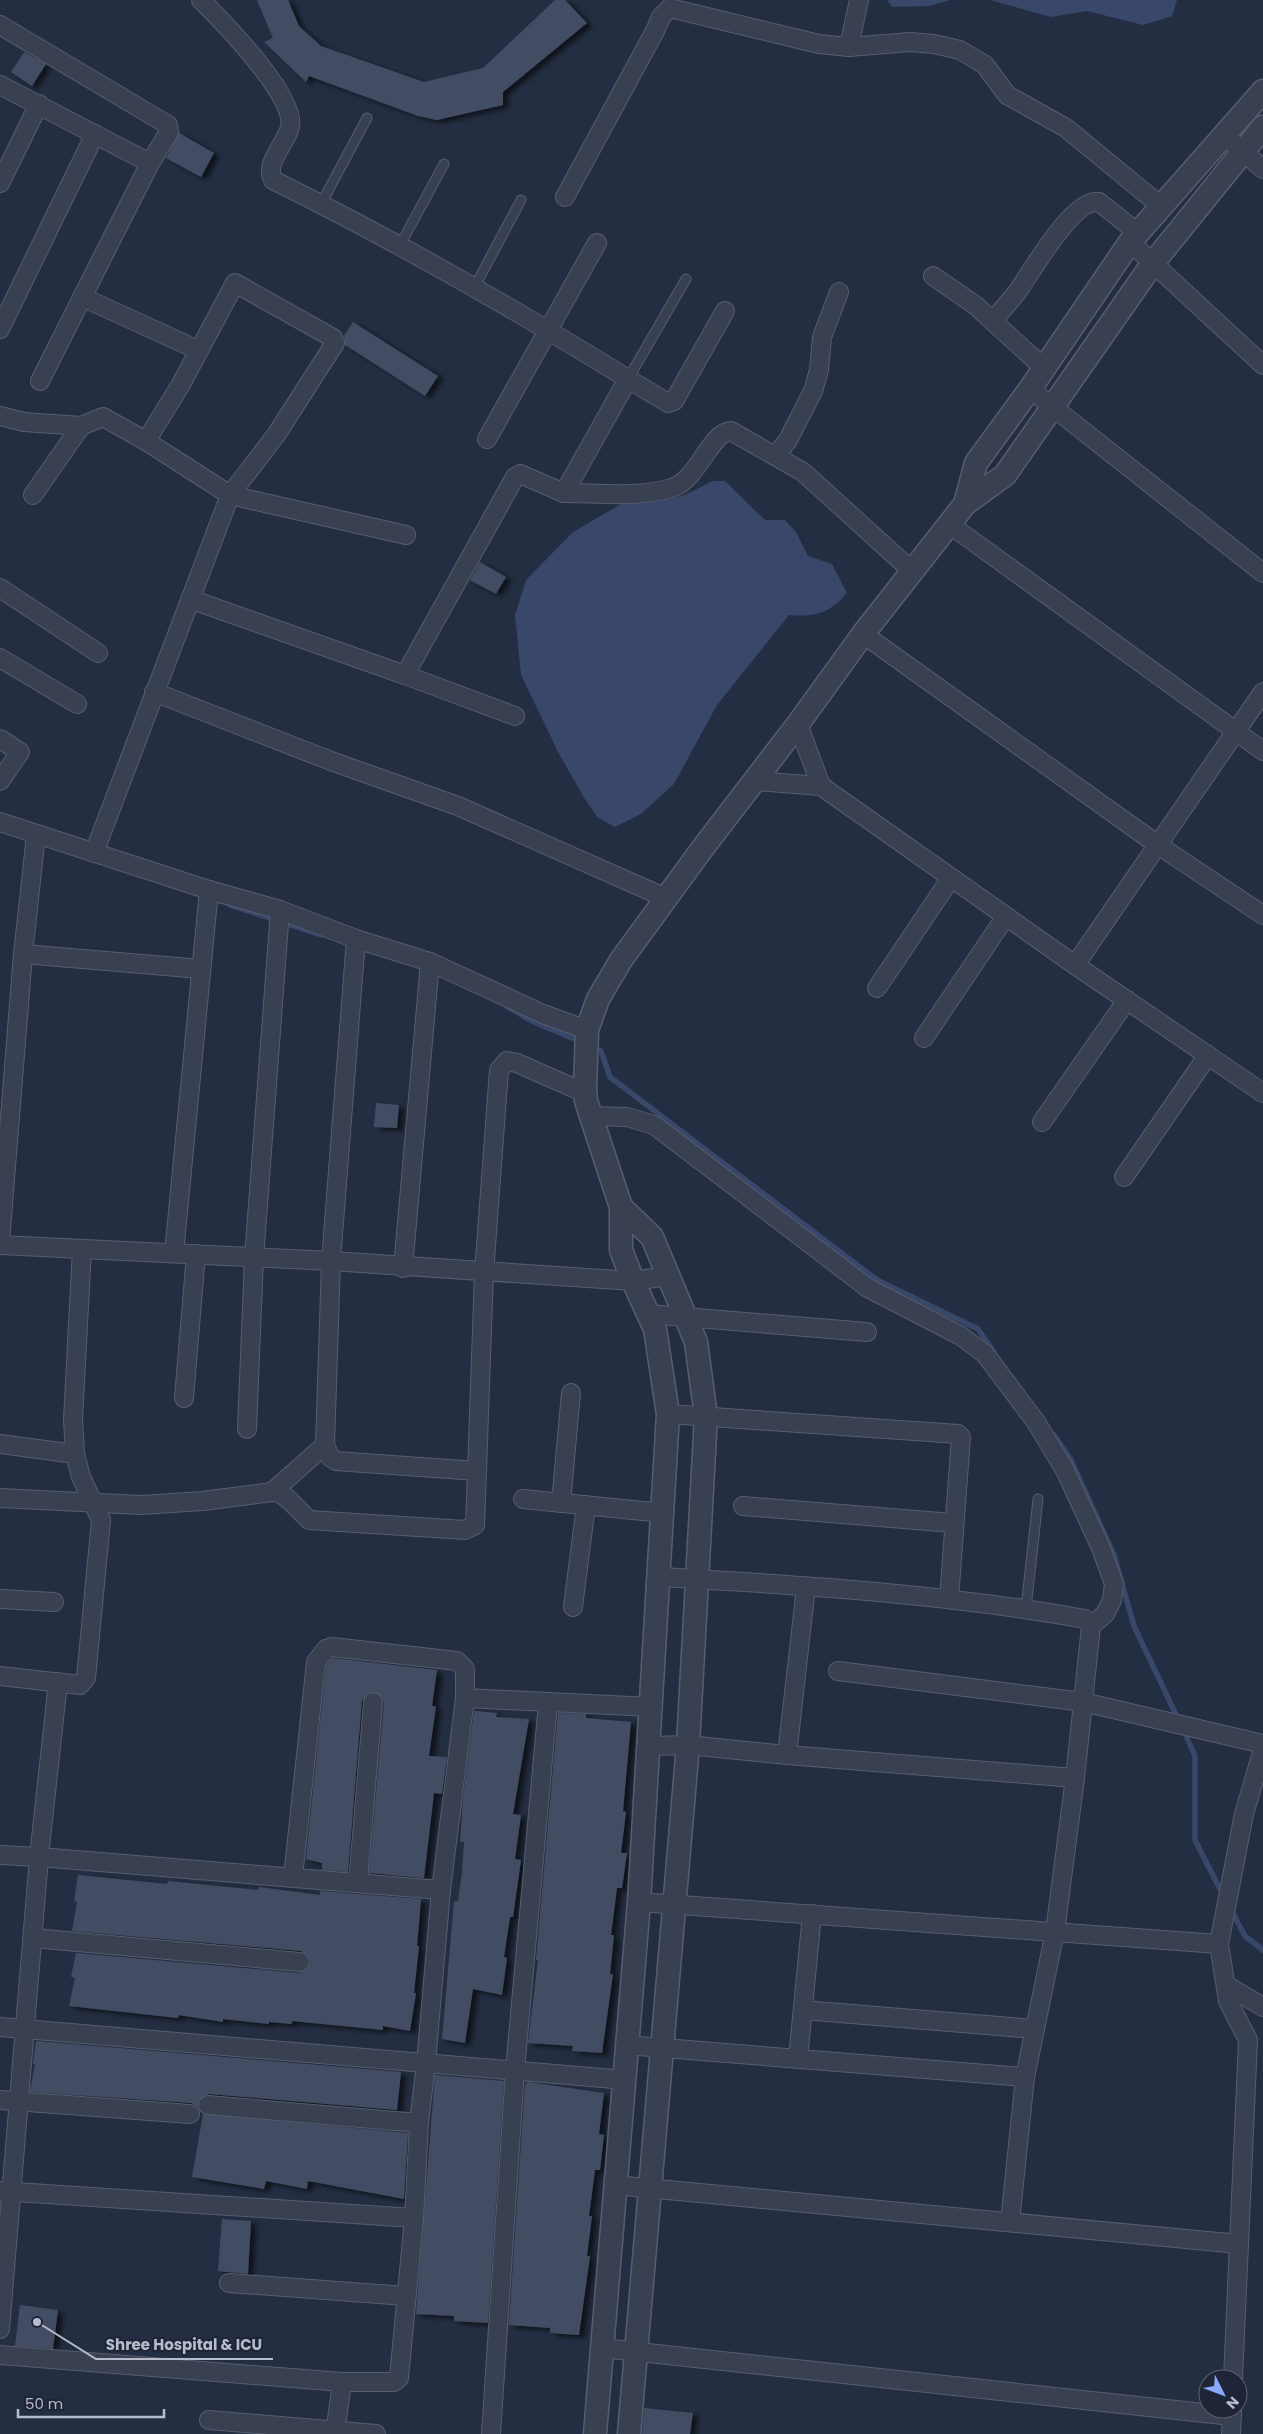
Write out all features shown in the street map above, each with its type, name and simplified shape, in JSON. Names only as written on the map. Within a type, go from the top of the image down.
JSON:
[{"type":"street","points":[[201,0],[244,44],[288,109],[290,126],[271,167],[270,175],[273,180],[321,204],[549,330],[668,403],[674,401],[725,311]]},
{"type":"street","points":[[849,48],[859,0]]},
{"type":"street","points":[[565,197],[655,32],[661,17],[670,8],[819,44],[849,48],[910,42],[934,44],[960,50],[985,65],[1007,94],[1066,128],[1162,206]]},
{"type":"street","points":[[0,25],[168,125],[170,132],[150,163],[40,381]]},
{"type":"street","points":[[0,85],[150,163]]},
{"type":"street","points":[[965,504],[976,463],[1030,389],[1134,238],[1263,91]]},
{"type":"street","points":[[0,183],[39,104]]},
{"type":"street","points":[[595,2434],[615,2185],[626,2080],[626,2045],[639,1902],[650,1746],[668,1414],[655,1329],[632,1281],[621,1250],[621,1207],[585,1090],[587,1035],[598,998],[621,960],[798,724],[862,634],[965,504],[1005,475],[1054,408],[1153,263],[1263,128]]},
{"type":"street","points":[[0,329],[95,134]]},
{"type":"street","points":[[1225,136],[1263,169]]},
{"type":"street","points":[[993,321],[1061,229],[1086,203],[1093,201],[1099,202],[1134,238],[1153,263],[1263,365]]},
{"type":"street","points":[[487,439],[597,243]]},
{"type":"street","points":[[933,276],[959,292],[1044,368]]},
{"type":"street","points":[[94,853],[230,495],[276,435],[335,343],[332,338],[235,283],[180,386],[146,440]]},
{"type":"street","points":[[776,455],[788,440],[813,391],[819,370],[822,337],[839,292]]},
{"type":"street","points":[[82,297],[187,345]]},
{"type":"street","points":[[564,493],[628,379]]},
{"type":"street","points":[[1030,389],[1263,573]]},
{"type":"street","points":[[0,416],[24,422],[81,426],[103,417],[146,440],[230,495],[406,535]]},
{"type":"street","points":[[33,495],[81,426]]},
{"type":"street","points":[[405,675],[514,477],[520,474],[564,493],[634,494],[673,488],[686,480],[698,467],[719,435],[726,431],[731,431],[803,472],[912,572]]},
{"type":"street","points":[[949,524],[1235,732],[1263,750]]},
{"type":"street","points":[[0,588],[98,653]]},
{"type":"street","points":[[190,598],[515,716]]},
{"type":"street","points":[[862,634],[1158,845],[1263,915]]},
{"type":"street","points":[[0,658],[77,704]]},
{"type":"street","points":[[154,692],[331,761],[458,806],[666,898]]},
{"type":"street","points":[[1076,965],[1263,692]]},
{"type":"street","points":[[798,724],[821,786]]},
{"type":"street","points":[[0,738],[20,752],[0,781]]},
{"type":"street","points":[[754,781],[821,786],[1076,965],[1263,1092]]},
{"type":"street","points":[[0,822],[209,890],[280,910],[356,939],[430,962],[587,1035]]},
{"type":"street","points":[[36,834],[23,954],[0,1243],[82,1249],[331,1261],[403,1268],[632,1281],[668,1276]]},
{"type":"street","points":[[877,988],[951,878]]},
{"type":"street","points":[[174,1253],[209,890]]},
{"type":"street","points":[[247,1429],[254,1258],[280,910]]},
{"type":"street","points":[[924,1038],[1006,916]]},
{"type":"street","points":[[356,939],[331,1261],[325,1445],[330,1457],[344,1463],[477,1471]]},
{"type":"street","points":[[23,954],[201,969]]},
{"type":"street","points":[[403,1268],[430,962]]},
{"type":"street","points":[[1042,1122],[1127,1000]]},
{"type":"street","points":[[1124,1177],[1208,1055]]},
{"type":"street","points":[[0,1498],[94,1504],[166,1504],[272,1492],[280,1494],[289,1500],[309,1520],[465,1530],[475,1525],[484,1272],[499,1070],[507,1061],[517,1063],[585,1090]]},
{"type":"street","points":[[592,1116],[627,1117],[654,1125],[868,1288],[961,1336],[985,1354],[1036,1422],[1065,1470],[1101,1548],[1114,1584],[1112,1600],[1106,1614],[1092,1626],[1055,1932],[1025,2077],[1010,2222]]},
{"type":"street","points":[[621,1207],[652,1237],[696,1342],[706,1416],[688,1745],[676,1904],[634,2352],[629,2434]]},
{"type":"street","points":[[0,1676],[80,1684],[86,1678],[100,1520],[81,1477],[74,1454],[73,1420],[82,1249]]},
{"type":"street","points":[[184,1398],[196,1254]]},
{"type":"street","points":[[648,1314],[868,1332]]},
{"type":"street","points":[[561,1503],[571,1393]]},
{"type":"street","points":[[668,1414],[954,1432],[961,1437],[949,1599]]},
{"type":"street","points":[[0,1444],[74,1454]]},
{"type":"street","points":[[272,1492],[325,1445]]},
{"type":"street","points":[[522,1499],[663,1513]]},
{"type":"street","points":[[574,1607],[586,1505]]},
{"type":"street","points":[[743,1506],[954,1523]]},
{"type":"street","points":[[660,1577],[949,1599],[1026,1608],[1085,1619],[1092,1626]]},
{"type":"street","points":[[787,1756],[806,1587]]},
{"type":"street","points":[[0,1599],[54,1602]]},
{"type":"street","points":[[0,2355],[342,2382],[394,2382],[398,2378],[414,2218],[419,2123],[441,1890],[465,1698],[465,1669],[457,1661],[332,1647],[320,1654],[316,1662],[293,1876]]},
{"type":"street","points":[[838,1671],[1083,1702],[1263,1744]]},
{"type":"street","points":[[0,2329],[6,2191],[26,2029],[39,1857],[58,1682]]},
{"type":"street","points":[[465,1698],[652,1707]]},
{"type":"street","points":[[358,1882],[374,1702]]},
{"type":"street","points":[[491,2434],[515,2070],[548,1703]]},
{"type":"street","points":[[650,1746],[688,1745],[787,1756],[1075,1778]]},
{"type":"street","points":[[1233,2369],[1248,2040],[1228,2001],[1219,1944],[1244,1814],[1263,1750]]},
{"type":"street","points":[[0,1855],[293,1876],[441,1890]]},
{"type":"street","points":[[639,1902],[1219,1944]]},
{"type":"street","points":[[798,2059],[812,1914]]},
{"type":"street","points":[[33,1938],[300,1962]]},
{"type":"street","points":[[1226,1985],[1263,2007]]},
{"type":"street","points":[[803,2010],[1035,2029]]},
{"type":"street","points":[[0,2027],[626,2080]]},
{"type":"street","points":[[626,2045],[1025,2077]]},
{"type":"street","points":[[0,2100],[190,2114]]},
{"type":"street","points":[[208,2105],[419,2123]]},
{"type":"street","points":[[615,2185],[1239,2244]]},
{"type":"street","points":[[6,2191],[414,2218]]},
{"type":"street","points":[[229,2283],[406,2296]]},
{"type":"street","points":[[602,2348],[1198,2409]]},
{"type":"street","points":[[335,2433],[342,2382]]},
{"type":"street","points":[[1231,2434],[1232,2419]]},
{"type":"street","points":[[209,2420],[335,2433],[376,2434]]},
{"type":"lane","points":[[321,204],[367,118]]},
{"type":"lane","points":[[399,247],[444,164]]},
{"type":"lane","points":[[474,288],[521,200]]},
{"type":"lane","points":[[628,379],[686,279]]},
{"type":"lane","points":[[1026,1608],[1038,1499]]},
{"type":"water","points":[[887,0],[950,0],[929,6],[892,7]]},
{"type":"water","points":[[990,0],[1177,0],[1172,16],[1143,25],[1087,11],[1051,17]]},
{"type":"water","points":[[713,481],[725,481],[765,520],[785,520],[796,532],[808,556],[832,564],[847,593],[834,606],[821,613],[789,615],[717,705],[674,784],[641,814],[615,827],[597,817],[583,796],[558,752],[521,675],[515,615],[526,580],[573,532],[640,493],[662,499],[670,499],[686,494]]},
{"type":"building","points":[[257,0],[288,0],[299,26],[321,46],[424,82],[483,68],[555,0],[565,0],[587,23],[503,92],[503,105],[437,120],[418,116],[309,76],[306,82],[264,42],[273,38]]},
{"type":"building","points":[[24,52],[46,64],[32,86],[11,72]]},
{"type":"building","points":[[179,133],[214,153],[201,177],[166,158]]},
{"type":"building","points":[[353,322],[438,376],[425,396],[345,345],[344,336]]},
{"type":"building","points":[[480,562],[506,577],[496,594],[470,580]]},
{"type":"building","points":[[376,1103],[399,1105],[397,1128],[374,1127]]},
{"type":"building","points":[[332,1658],[437,1670],[432,1706],[436,1706],[429,1756],[447,1757],[442,1794],[434,1793],[424,1878],[369,1873],[384,1703],[382,1697],[374,1692],[368,1693],[362,1701],[348,1872],[322,1870],[322,1863],[306,1859],[326,1666]]},
{"type":"building","points":[[474,1711],[497,1713],[496,1717],[529,1719],[513,1814],[521,1815],[515,1859],[521,1860],[513,1917],[510,1917],[504,1957],[507,1958],[502,1995],[473,1989],[465,2043],[442,2039],[454,1901],[458,1901],[462,1872],[464,1842],[460,1842],[463,1798]]},
{"type":"building","points":[[558,1713],[586,1714],[586,1718],[631,1722],[623,1811],[626,1812],[621,1853],[627,1853],[622,1888],[617,1888],[611,1935],[614,1935],[610,1974],[613,1974],[602,2053],[572,2051],[573,2046],[528,2043],[538,1960],[536,1960]]},
{"type":"building","points":[[78,1875],[167,1884],[168,1881],[258,1890],[259,1887],[320,1895],[320,1891],[421,1899],[414,1993],[416,1993],[410,2031],[383,2026],[383,2030],[292,2021],[292,2024],[269,2022],[269,2024],[223,2019],[223,2022],[179,2015],[178,2018],[69,2006],[75,1978],[71,1977],[76,1953],[299,1973],[308,1968],[311,1962],[306,1954],[301,1951],[72,1931],[77,1902],[74,1901]]},
{"type":"building","points":[[36,2041],[401,2072],[397,2110],[209,2094],[200,2099],[198,2107],[191,2103],[30,2092],[35,2064],[33,2064]]},
{"type":"building","points":[[435,2075],[504,2081],[488,2323],[454,2321],[454,2316],[416,2314]]},
{"type":"building","points":[[528,2082],[604,2093],[599,2134],[604,2135],[600,2170],[595,2170],[589,2216],[592,2216],[587,2256],[590,2256],[579,2335],[550,2333],[550,2328],[509,2325],[525,2084]]},
{"type":"building","points":[[203,2114],[408,2133],[404,2199],[308,2181],[307,2189],[266,2181],[264,2189],[192,2177]]},
{"type":"building","points":[[222,2219],[251,2221],[248,2274],[218,2271]]},
{"type":"building","points":[[20,2305],[58,2310],[53,2349],[15,2346]]},
{"type":"building","points":[[644,2408],[693,2413],[690,2434],[642,2434]]},
{"type":"waterway","points":[[230,905],[321,935]]},
{"type":"waterway","points":[[506,1006],[532,1021],[581,1042]]},
{"type":"waterway","points":[[592,1047],[601,1051],[610,1077],[877,1280],[978,1329],[994,1352]]},
{"type":"waterway","points":[[1054,1435],[1070,1458],[1114,1555],[1134,1626],[1179,1721]]},
{"type":"waterway","points":[[1183,1729],[1195,1756],[1195,1840],[1223,1895]]},
{"type":"waterway","points":[[1231,1910],[1245,1936],[1263,1950]]},
{"type":"place","name":"Shree Hospital & ICU","points":[[37,2322]]}]
